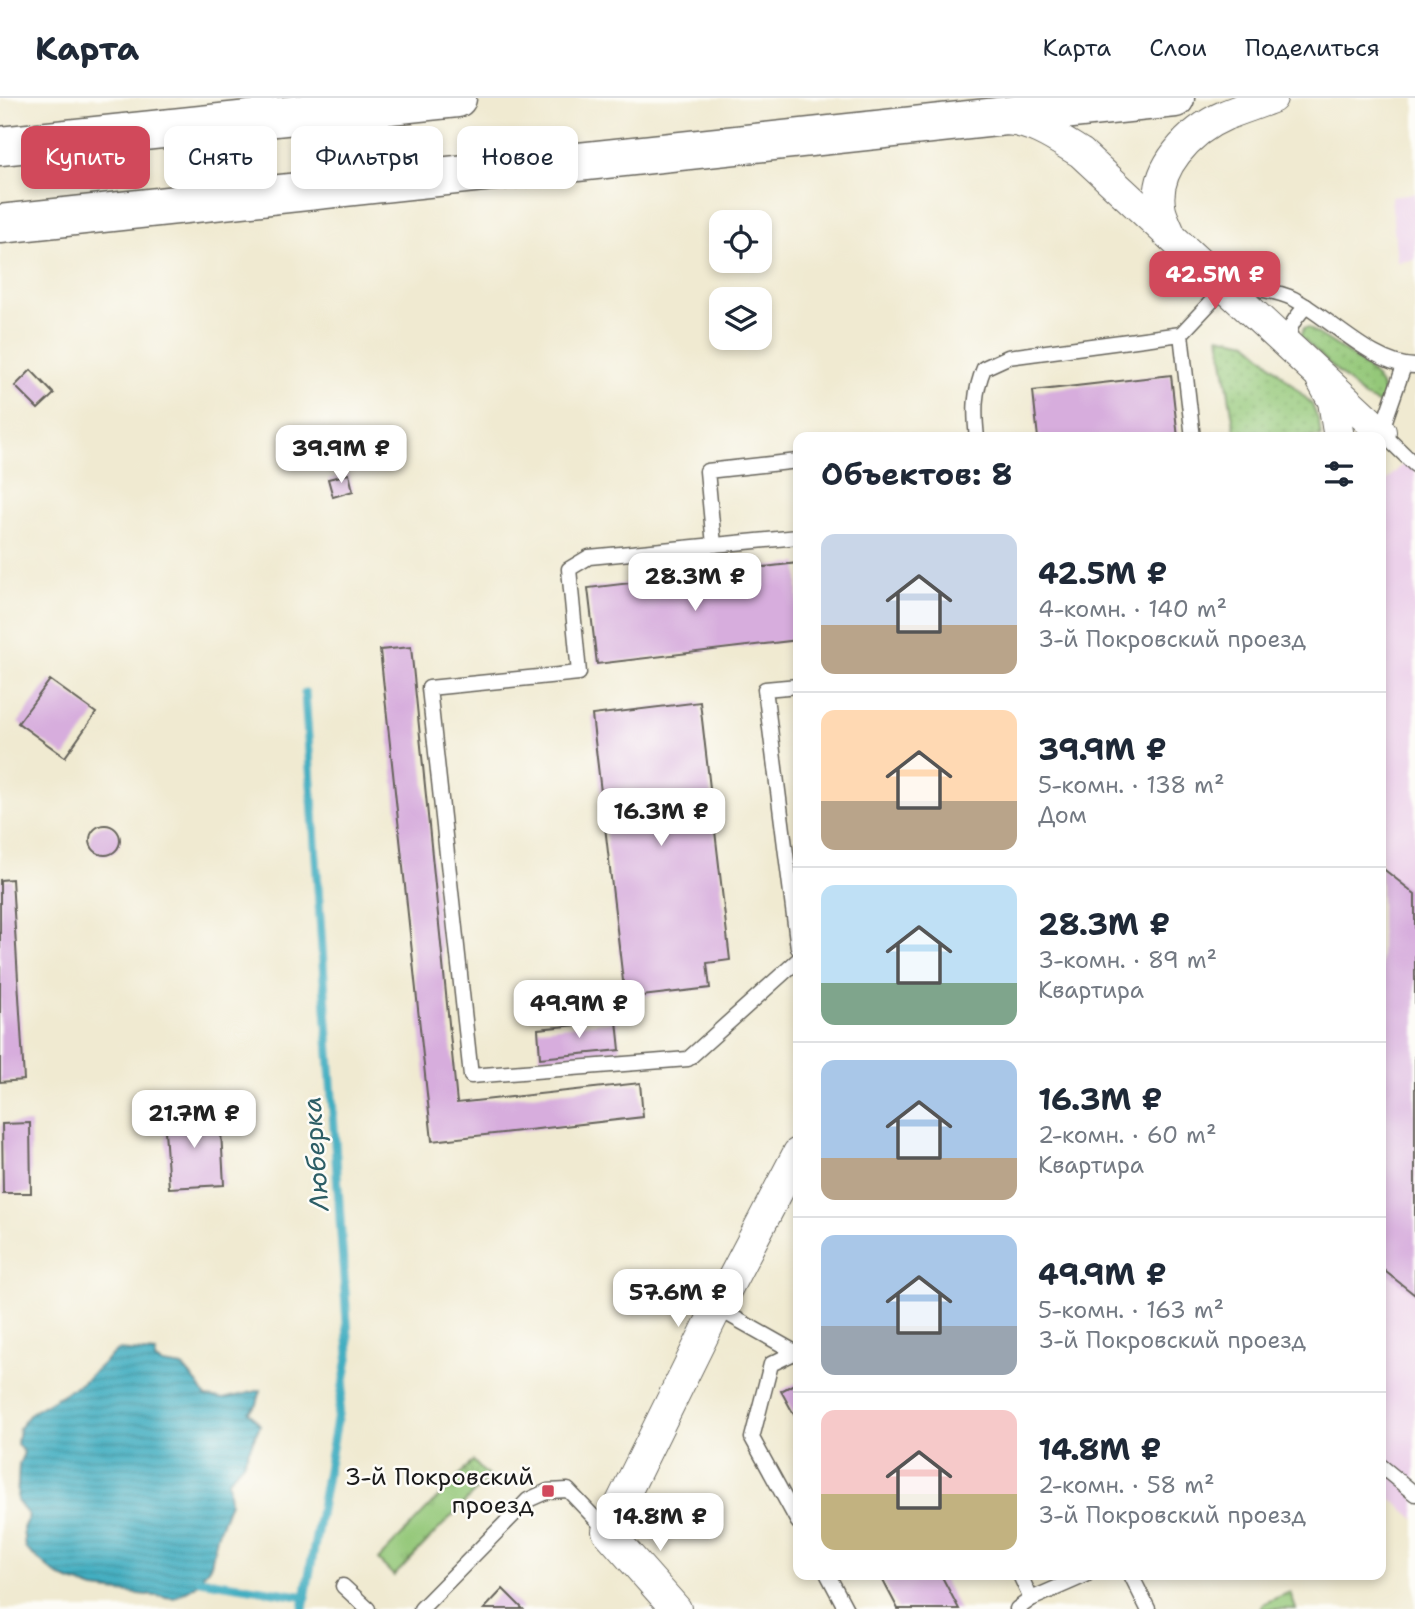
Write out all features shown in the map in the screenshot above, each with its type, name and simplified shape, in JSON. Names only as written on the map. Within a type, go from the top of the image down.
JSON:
[{"type":"highway","points":[[0,146],[457,98]]},
{"type":"highway","points":[[12,226],[1175,98]]},
{"type":"street","points":[[1171,236],[1160,209],[1160,184],[1170,161],[1192,136],[1223,116],[1272,98]]},
{"type":"street","points":[[977,119],[1020,121],[1081,153],[1317,372],[1376,432]]},
{"type":"street","points":[[1317,372],[1333,401],[1338,432]]},
{"type":"street","points":[[676,1609],[607,1531],[717,1308],[793,1163]]},
{"type":"lane","points":[[1199,264],[1249,288],[1278,293],[1306,306],[1380,356],[1410,366],[1380,432]]},
{"type":"lane","points":[[976,432],[973,405],[977,384],[984,368],[1008,357],[1181,334],[1226,286]]},
{"type":"lane","points":[[1293,350],[1289,336],[1290,326],[1306,306]]},
{"type":"lane","points":[[1181,334],[1193,432]]},
{"type":"lane","points":[[1386,441],[1415,465]]},
{"type":"lane","points":[[714,545],[707,471],[793,462]]},
{"type":"lane","points":[[793,537],[589,557],[569,569],[579,673],[429,688],[471,1076],[688,1059],[793,964]]},
{"type":"lane","points":[[793,686],[765,690],[793,909]]},
{"type":"lane","points":[[717,1308],[793,1349]]},
{"type":"lane","points":[[793,1353],[771,1364],[752,1438],[793,1513]]},
{"type":"lane","points":[[1386,1470],[1415,1494]]},
{"type":"lane","points":[[421,1609],[528,1500],[548,1491],[568,1490],[607,1531]]},
{"type":"lane","points":[[831,1580],[846,1609]]},
{"type":"lane","points":[[1022,1580],[1031,1599]]},
{"type":"lane","points":[[1017,1609],[1031,1599],[1075,1580]]},
{"type":"lane","points":[[1134,1580],[1148,1609]]},
{"type":"lane","points":[[343,1586],[368,1609]]},
{"type":"shaded area","points":[[1415,193],[1415,260],[1397,262],[1391,196]]},
{"type":"shaded area","points":[[1415,452],[1415,1519],[1386,1494],[1386,481]]},
{"type":"green space","points":[[1304,328],[1309,328],[1368,369],[1383,390],[1385,401],[1380,404],[1364,397],[1300,336]]},
{"type":"green space","points":[[1219,336],[1248,342],[1312,404],[1320,432],[1235,432]]},
{"type":"green space","points":[[473,1461],[489,1477],[394,1576],[378,1560]]},
{"type":"green space","points":[[1290,1592],[1296,1609],[1260,1609],[1262,1604]]},
{"type":"water","points":[[117,1350],[156,1353],[155,1360],[183,1367],[206,1397],[223,1399],[261,1390],[257,1404],[249,1412],[260,1425],[243,1463],[228,1480],[230,1502],[217,1536],[211,1564],[195,1586],[174,1598],[94,1589],[58,1576],[25,1548],[23,1528],[29,1516],[17,1501],[19,1464],[24,1453],[17,1444],[19,1428],[31,1413],[83,1382]]},
{"type":"building","points":[[31,370],[54,394],[38,409],[15,386]]},
{"type":"building","points":[[1171,375],[1177,432],[1037,432],[1033,391]]},
{"type":"building","points":[[349,474],[353,491],[333,497],[328,479]]},
{"type":"building","points":[[793,564],[793,641],[597,664],[588,588]]},
{"type":"building","points":[[411,647],[457,1103],[640,1083],[643,1117],[432,1141],[380,650]]},
{"type":"building","points":[[50,680],[96,713],[65,757],[18,723]]},
{"type":"building","points":[[700,702],[730,960],[707,963],[710,988],[625,998],[592,715]]},
{"type":"building","points":[[105,825],[115,830],[120,840],[115,850],[105,855],[95,850],[90,840],[95,830]]},
{"type":"building","points":[[1386,871],[1415,894],[1415,1295],[1386,1272]]},
{"type":"building","points":[[12,879],[24,1080],[0,1082],[0,880]]},
{"type":"building","points":[[617,1021],[620,1050],[540,1058],[538,1029]]},
{"type":"building","points":[[220,1113],[224,1185],[169,1188],[164,1116]]},
{"type":"building","points":[[30,1123],[31,1193],[3,1193],[2,1124]]},
{"type":"building","points":[[793,1385],[793,1413],[781,1391]]},
{"type":"building","points":[[883,1580],[944,1580],[959,1609],[898,1609]]},
{"type":"building","points":[[503,1589],[523,1609],[484,1609]]},
{"type":"waterway","name":"Люберка","points":[[303,1609],[349,1353],[305,693]]},
{"type":"waterway","points":[[200,1580],[306,1597]]},
{"type":"place","name":"3-й Покровский проезд","points":[[548,1491]]}]
